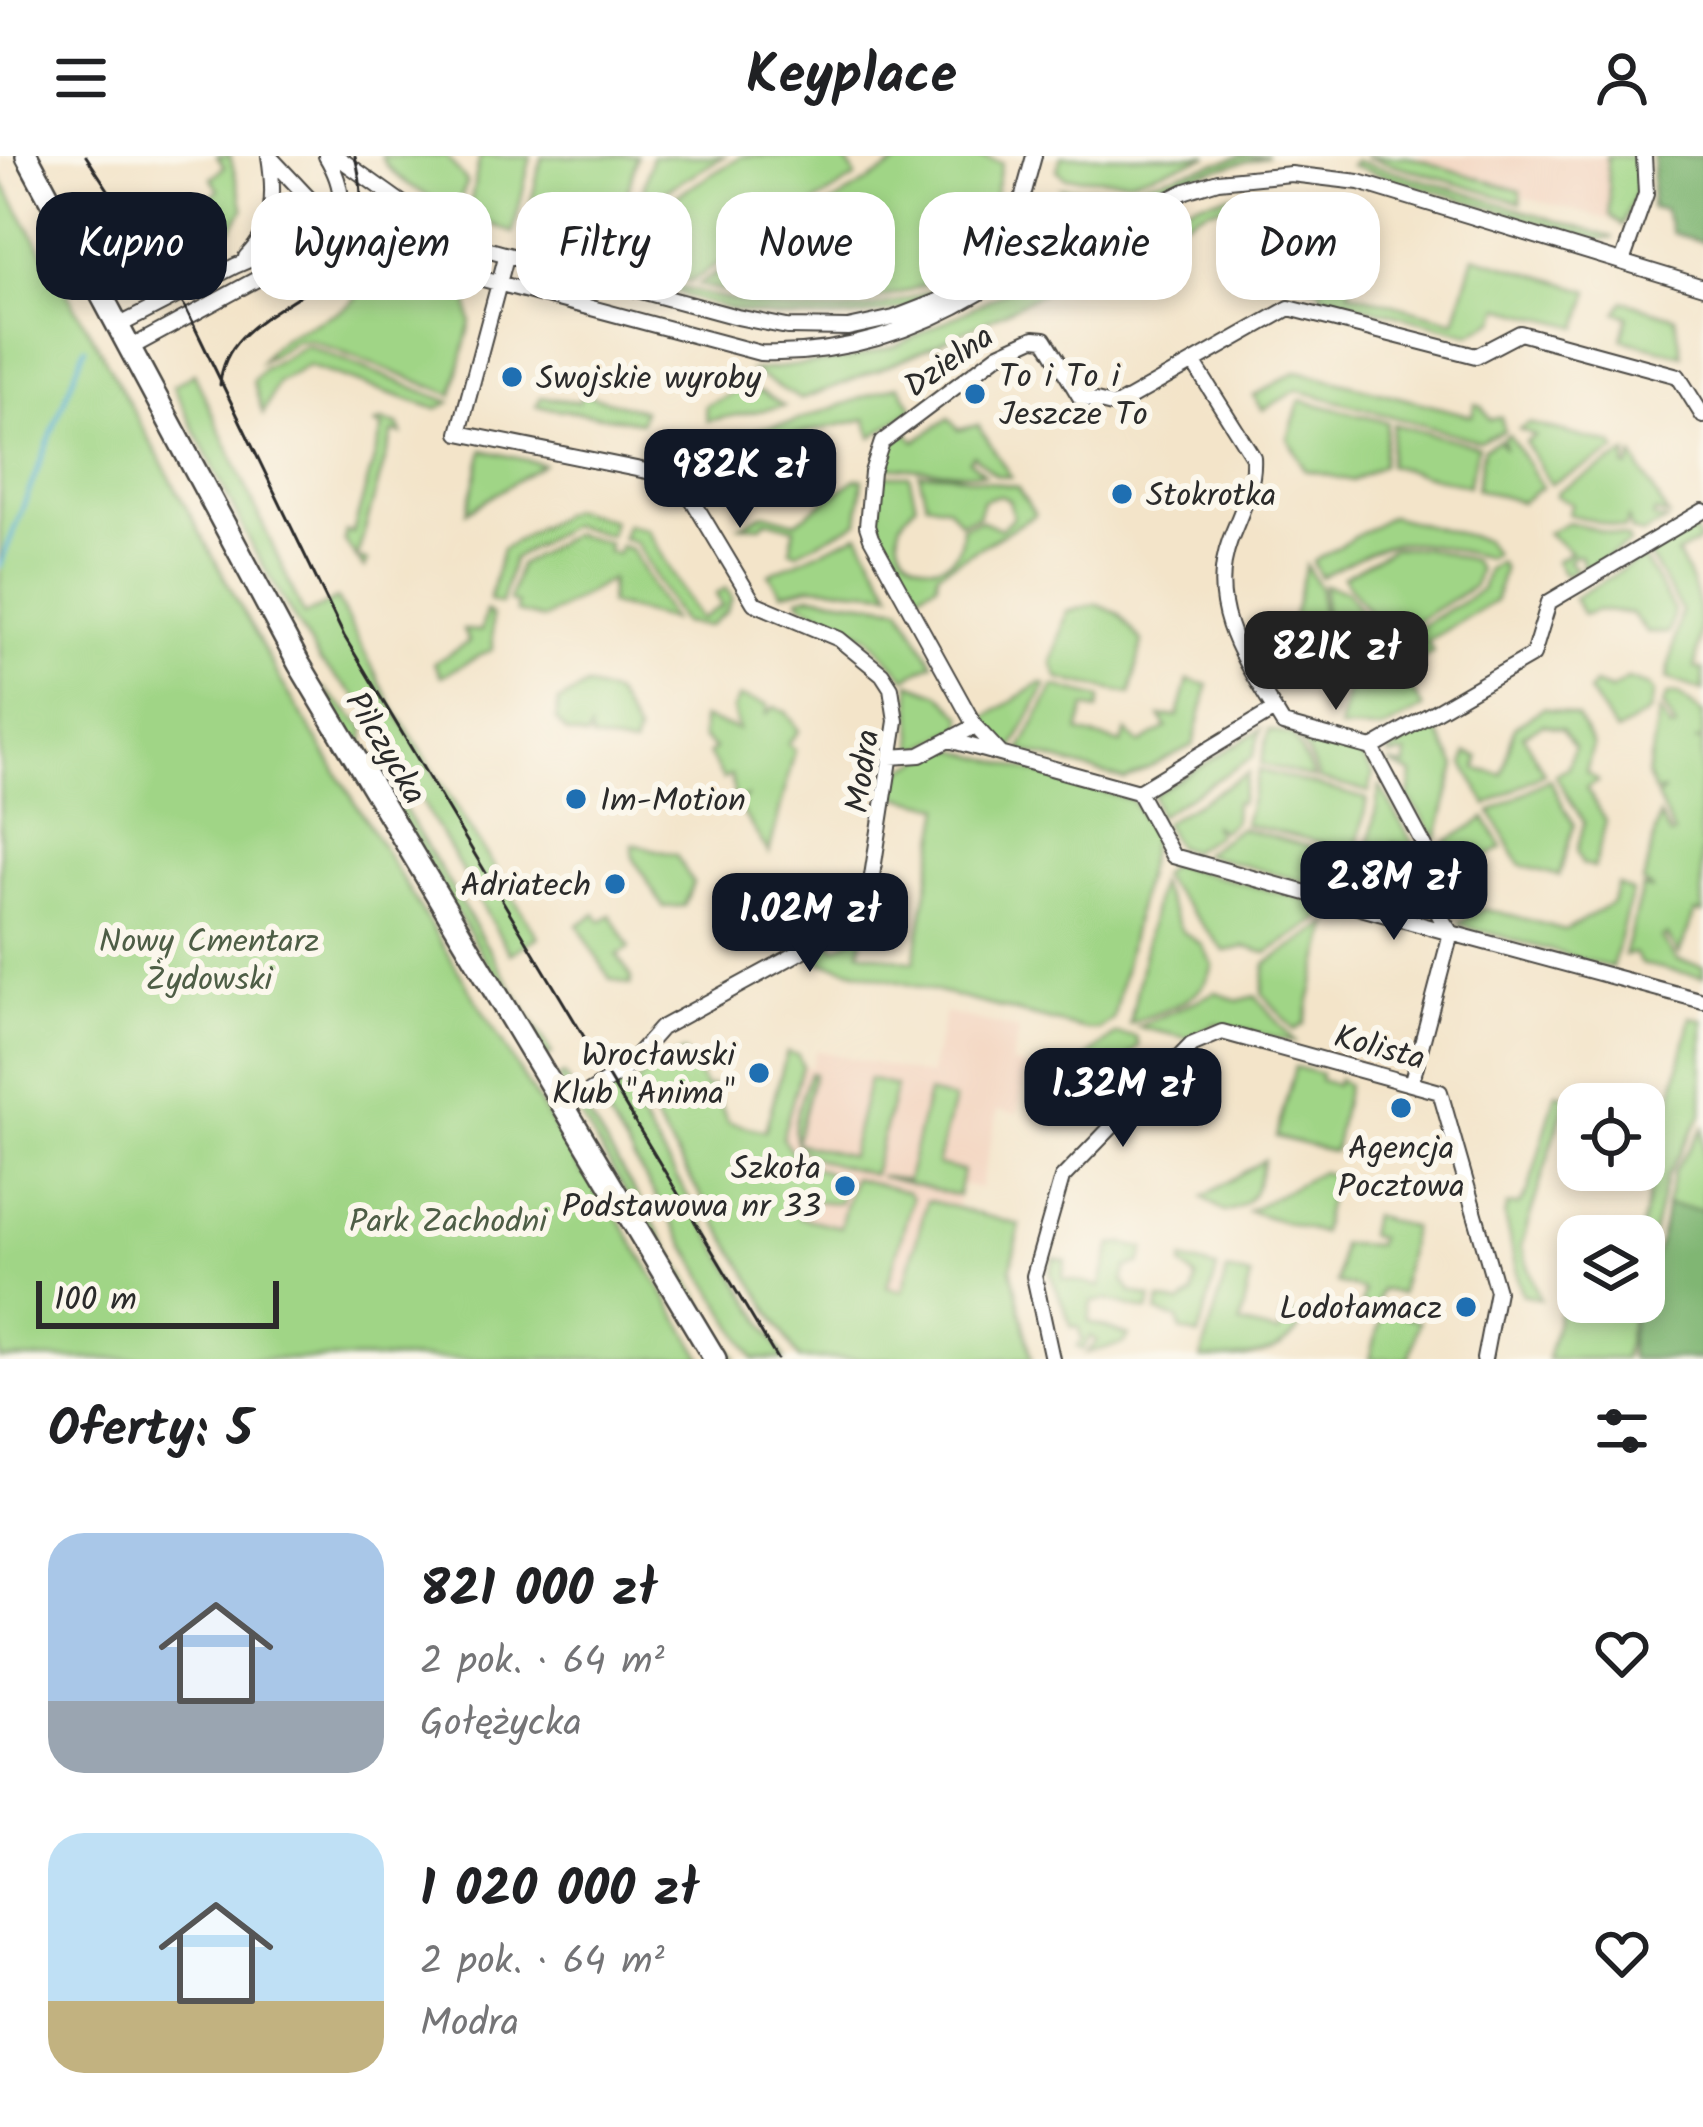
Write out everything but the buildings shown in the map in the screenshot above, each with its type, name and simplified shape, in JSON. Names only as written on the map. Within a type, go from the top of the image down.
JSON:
[{"type":"street","name":"Pilczycka","points":[[27,156],[299,664],[715,1359]]},
{"type":"street","points":[[235,266],[256,247],[269,221],[274,198],[268,156]]},
{"type":"street","points":[[268,156],[304,192]]},
{"type":"street","points":[[326,156],[339,178],[337,192]]},
{"type":"street","points":[[336,156],[384,192]]},
{"type":"street","points":[[1024,192],[1034,156]]},
{"type":"street","points":[[1622,262],[1646,194],[1644,156]]},
{"type":"street","points":[[1184,192],[1218,181],[1291,174],[1360,182],[1703,287]]},
{"type":"street","points":[[492,252],[787,328],[863,325],[933,300]]},
{"type":"street","points":[[498,285],[506,256]]},
{"type":"street","points":[[120,325],[251,258]]},
{"type":"street","points":[[132,347],[251,282]]},
{"type":"street","points":[[492,283],[742,349],[821,352],[881,340],[968,300]]},
{"type":"street","name":"Modra","points":[[498,285],[459,434],[661,474],[680,486],[754,603],[839,639],[882,674],[896,704],[870,889],[859,914],[836,933],[661,1028],[620,1073],[585,1095]]},
{"type":"street","name":"Dzielna","points":[[975,726],[866,526],[874,458],[899,427],[999,354],[1034,338],[1045,339],[1080,397],[1105,407],[1132,400],[1289,308],[1476,356],[1520,333],[1678,376],[1703,416]]},
{"type":"street","points":[[737,317],[744,334],[742,349]]},
{"type":"street","points":[[1195,364],[1252,458],[1252,478],[1223,559],[1220,603],[1227,627],[1283,724],[1372,748],[1534,655],[1549,602],[1703,511]]},
{"type":"street","points":[[1138,792],[1274,710]]},
{"type":"street","points":[[890,757],[920,755],[975,726],[1001,754]]},
{"type":"street","points":[[949,740],[1138,792],[1173,856],[1703,1001]]},
{"type":"street","points":[[1372,748],[1425,847],[1439,915],[1451,933],[1412,1081]]},
{"type":"street","name":"Kolista","points":[[1052,1359],[1034,1276],[1061,1178],[1199,1037],[1234,1035],[1441,1092],[1492,1266],[1495,1322],[1484,1359]]},
{"type":"shaded area","points":[[1366,156],[1619,156],[1622,223]]},
{"type":"shaded area","name":"Szkoła Podstawowa nr 33","points":[[945,1013],[1019,1030],[1011,1063],[1028,1068],[1017,1114],[998,1110],[980,1188],[962,1184],[956,1209],[1020,1227],[831,1359],[769,1143],[797,1063],[811,1068],[816,1050],[929,1076]]},
{"type":"green space","points":[[217,156],[230,156],[244,209],[227,232],[227,192],[216,192],[211,178],[224,167]]},
{"type":"green space","points":[[381,156],[446,156],[467,182],[463,192],[422,192]]},
{"type":"green space","points":[[480,156],[531,156],[523,192],[516,192],[513,233],[492,225],[492,192],[473,192]]},
{"type":"green space","points":[[542,156],[637,156],[628,192],[533,192]]},
{"type":"green space","points":[[652,156],[724,156],[663,192],[643,192]]},
{"type":"green space","points":[[742,156],[843,156],[856,177],[832,192],[716,192],[716,266],[692,281],[692,192],[683,192]]},
{"type":"green space","points":[[910,156],[979,156],[1002,163],[996,192],[919,192],[919,286],[895,294],[895,192],[851,192]]},
{"type":"green space","points":[[1061,156],[1209,156],[1130,180],[1065,177],[1057,170]]},
{"type":"green space","points":[[1244,156],[1268,156],[1185,177],[1151,192],[1062,192],[1060,188],[1132,186]]},
{"type":"green space","points":[[1365,156],[1407,156],[1520,191],[1521,203]]},
{"type":"green space","points":[[1607,156],[1636,156],[1638,187],[1622,226],[1610,216]]},
{"type":"green space","points":[[1654,156],[1703,156],[1703,242],[1672,233],[1664,209],[1651,208]]},
{"type":"green space","points":[[1356,161],[1614,238],[1598,240],[1351,166]]},
{"type":"green space","points":[[0,178],[36,240],[36,300],[71,300],[281,681],[583,1175],[591,1172],[703,1359],[0,1359]]},
{"type":"green space","points":[[1216,198],[1216,208],[1192,217],[1192,205]]},
{"type":"green space","points":[[1474,256],[1590,291],[1579,327],[1501,307],[1497,319],[1470,334],[1339,300],[1378,300],[1455,321]]},
{"type":"green space","points":[[716,274],[716,289],[698,285]]},
{"type":"green space","points":[[692,290],[716,300],[787,310],[820,312],[885,305],[919,294],[919,300],[925,300],[866,315],[821,319],[730,309],[692,298]]},
{"type":"green space","points":[[354,300],[468,301],[471,322],[453,395],[310,340],[295,341],[261,362],[278,342]]},
{"type":"green space","points":[[779,300],[871,300],[814,304]]},
{"type":"green space","points":[[988,300],[1028,300],[907,358],[800,399],[751,371],[850,359],[896,346]]},
{"type":"green space","points":[[1624,301],[1675,317],[1682,355],[1622,339],[1628,316],[1617,312]]},
{"type":"green space","points":[[306,345],[450,402],[437,409],[308,366],[278,382],[263,414],[253,381],[265,368]]},
{"type":"green space","points":[[1297,371],[1472,416],[1475,404],[1490,420],[1501,417],[1504,431],[1479,441],[1297,390],[1263,410],[1254,396]]},
{"type":"green space","points":[[194,373],[304,615],[337,599],[392,705],[538,937],[510,954],[369,709],[320,662],[255,552],[173,386]]},
{"type":"green space","points":[[899,385],[913,409],[872,437],[866,419],[718,452],[720,472],[711,474],[693,439],[790,423]]},
{"type":"green space","points":[[743,389],[762,392],[784,406],[707,421],[705,406]]},
{"type":"green space","points":[[582,394],[643,410],[641,422],[536,406],[541,397],[579,402]]},
{"type":"green space","points":[[1300,400],[1387,422],[1382,465],[1352,481],[1305,470],[1288,438]]},
{"type":"green space","points":[[949,418],[958,430],[978,425],[1011,477],[996,475],[973,455],[969,460],[985,474],[882,466],[897,439],[907,432],[915,441]]},
{"type":"green space","points":[[1528,423],[1613,445],[1617,451],[1550,484],[1525,442],[1535,436],[1519,429]]},
{"type":"green space","points":[[375,424],[398,425],[402,434],[393,432],[357,557],[368,561],[364,568],[344,541],[346,532],[353,533],[383,427]]},
{"type":"green space","points":[[1393,424],[1478,446],[1468,486],[1388,465]]},
{"type":"green space","points":[[1509,435],[1542,487],[1521,502],[1476,489],[1484,448],[1499,440],[1505,449],[1503,438]]},
{"type":"green space","points":[[483,450],[543,464],[467,512]]},
{"type":"green space","points":[[1627,454],[1625,467],[1629,468],[1633,456],[1668,516],[1655,512],[1653,518],[1666,521],[1643,534],[1631,531],[1628,519],[1624,529],[1568,514],[1572,503],[1556,496],[1558,491]]},
{"type":"green space","points":[[946,473],[1017,487],[1035,515],[938,572],[937,583],[920,592],[909,589],[879,535],[881,475],[909,475],[916,504],[901,522],[899,539],[905,553],[918,562],[933,566],[947,562],[958,549],[962,526],[980,520],[1001,529],[1013,517],[1009,500],[999,495],[983,500],[978,516],[960,522],[947,506],[926,502],[919,474]]},
{"type":"green space","points":[[856,479],[863,479],[858,522],[798,552],[790,550],[795,528],[766,520],[762,526],[741,525],[765,513],[796,522]]},
{"type":"green space","points":[[570,509],[613,520],[609,535],[570,525],[513,559],[501,604],[489,601],[502,549]]},
{"type":"green space","points":[[1390,516],[1485,540],[1494,554],[1487,558],[1401,543],[1368,553],[1321,577],[1313,562]]},
{"type":"green space","points":[[1568,522],[1628,538],[1629,544],[1584,570],[1580,555],[1574,555],[1569,561],[1577,569],[1565,575],[1556,561],[1571,552],[1547,533]]},
{"type":"green space","points":[[626,524],[647,529],[699,619],[722,606],[716,594],[726,588],[732,598],[726,612],[708,626],[682,623],[636,543],[622,538]]},
{"type":"green space","points":[[1692,529],[1700,541],[1677,554],[1699,609],[1695,668],[1703,670],[1703,691],[1667,678],[1681,610],[1648,554]]},
{"type":"green space","points":[[572,534],[609,543],[607,551],[617,554],[620,546],[631,549],[671,620],[609,604],[611,579],[543,619],[516,612],[517,604],[509,601],[519,565]]},
{"type":"green space","points":[[859,534],[892,592],[810,586],[782,593],[769,574]]},
{"type":"green space","points":[[1393,548],[1424,548],[1472,560],[1478,570],[1474,586],[1395,634],[1382,631],[1343,577]]},
{"type":"green space","points":[[1643,558],[1674,611],[1669,633],[1647,633],[1632,614],[1597,610],[1583,615],[1574,598]]},
{"type":"green space","points":[[1499,562],[1503,569],[1495,601],[1427,641],[1433,652],[1405,667],[1396,653],[1399,639],[1481,590],[1487,569]]},
{"type":"green space","points":[[1306,565],[1320,588],[1323,644],[1348,656],[1374,651],[1390,656],[1423,708],[1383,730],[1339,729],[1351,670],[1307,658],[1290,629]]},
{"type":"green space","points":[[1324,585],[1347,591],[1375,634],[1373,649],[1354,655],[1325,642]]},
{"type":"green space","points":[[810,595],[901,607],[933,663],[906,678],[868,636],[801,603],[799,598]]},
{"type":"green space","points":[[1096,604],[1119,614],[1142,642],[1131,694],[1059,679],[1052,663],[1067,612]]},
{"type":"green space","points":[[486,611],[492,616],[493,649],[441,676],[434,663],[469,642],[463,630],[481,631]]},
{"type":"green space","points":[[1627,679],[1649,686],[1654,693],[1650,712],[1616,732],[1589,692],[1594,684],[1611,690]]},
{"type":"green space","points":[[1188,680],[1208,685],[1193,745],[1125,780],[1021,750],[1054,686],[1101,698],[1098,710],[1085,707],[1079,732],[1122,744],[1126,731],[1139,744],[1167,728],[1160,717],[1178,716]]},
{"type":"green space","points":[[910,683],[940,694],[963,716],[962,727],[915,751]]},
{"type":"green space","points":[[1041,683],[1046,685],[1013,749],[993,736],[982,720]]},
{"type":"green space","points":[[587,686],[615,695],[637,734],[633,747],[592,739],[590,731],[587,738],[567,733],[556,720],[559,702]]},
{"type":"green space","points":[[323,688],[365,727],[364,743],[552,1054],[544,1059]]},
{"type":"green space","points":[[1668,694],[1678,694],[1703,714],[1703,738],[1697,741],[1703,743],[1699,800],[1703,913],[1695,912],[1679,954],[1667,935],[1662,938],[1677,960],[1703,966],[1703,977],[1641,964],[1634,953],[1624,956],[1642,888],[1653,890],[1643,883],[1659,816],[1670,836],[1674,834],[1657,797],[1665,791],[1655,793],[1647,776],[1660,711],[1671,730],[1676,728],[1663,705]]},
{"type":"green space","points":[[739,697],[768,705],[767,714],[774,707],[786,711],[799,731],[788,743],[795,750],[769,853],[737,804],[748,796],[735,801],[731,775],[723,779],[708,754],[715,749],[702,738],[702,718],[738,730],[733,709]]},
{"type":"green space","points":[[1544,708],[1577,717],[1593,746],[1586,772],[1598,781],[1586,788],[1606,821],[1594,868],[1582,864],[1577,851],[1584,823],[1555,775],[1568,767],[1574,747],[1562,729],[1543,724],[1523,735],[1544,773],[1487,805],[1464,764],[1467,753],[1479,757],[1477,769],[1502,775],[1515,726]]},
{"type":"green space","points":[[1433,724],[1456,766],[1437,839],[1409,798],[1412,774],[1389,763],[1406,766],[1406,754],[1389,756],[1392,751]]},
{"type":"green space","points":[[1261,729],[1253,757],[1158,816],[1153,795]]},
{"type":"green space","points":[[1269,730],[1293,736],[1315,779],[1261,764]]},
{"type":"green space","points":[[1300,738],[1360,754],[1373,774],[1369,792],[1320,780]]},
{"type":"green space","points":[[947,747],[1132,800],[1153,836],[1113,1020],[1099,1030],[821,962],[819,950],[832,943],[836,949],[857,935],[863,936],[860,951],[914,962],[942,807],[892,795],[904,769]]},
{"type":"green space","points":[[1259,770],[1367,799],[1357,851],[1244,824]]},
{"type":"green space","points":[[1248,773],[1240,803],[1235,802],[1234,822],[1222,831],[1212,824],[1218,834],[1191,851],[1176,846],[1163,823]]},
{"type":"green space","points":[[1549,779],[1574,825],[1559,876],[1520,865],[1491,812]]},
{"type":"green space","points":[[1380,786],[1416,849],[1391,843],[1410,853],[1363,880]]},
{"type":"green space","points":[[1485,818],[1502,848],[1486,857],[1479,847],[1456,859],[1479,899],[1452,915],[1443,844]]},
{"type":"green space","points":[[1240,828],[1349,857],[1355,867],[1349,894],[1202,854]]},
{"type":"green space","points":[[633,844],[676,855],[693,883],[684,906],[663,907],[633,857]]},
{"type":"green space","points":[[1170,864],[1333,907],[1332,911],[1267,953],[1246,947],[1225,951],[1160,876]]},
{"type":"green space","points":[[1158,883],[1182,931],[1202,945],[1213,965],[1190,997],[1130,1024]]},
{"type":"green space","points":[[1617,885],[1632,892],[1612,968],[1458,924],[1484,908],[1565,930],[1612,903]]},
{"type":"green space","points":[[596,914],[601,921],[611,915],[630,948],[617,955],[632,978],[630,985],[610,979],[578,925]]},
{"type":"green space","points":[[1330,923],[1304,1024],[1294,1030],[1262,993],[1266,964]]},
{"type":"green space","points":[[1216,992],[1237,1001],[1256,996],[1294,1042],[1217,1023],[1187,1038],[1138,1027]]},
{"type":"green space","points":[[1691,1017],[1703,1020],[1702,1114],[1665,1181],[1665,1126]]},
{"type":"green space","points":[[1116,1034],[1136,1037],[1139,1046],[1086,1100],[1062,1077]]},
{"type":"green space","points":[[684,1052],[706,1088],[712,1085],[728,1122],[765,1131],[787,1052],[798,1055],[802,1066],[782,1138],[800,1162],[845,1179],[839,1203],[801,1200],[798,1217],[840,1227],[853,1178],[907,1192],[912,1198],[887,1287],[903,1291],[927,1200],[1020,1225],[1011,1268],[1032,1359],[799,1359],[636,1088],[639,1079]]},
{"type":"green space","points":[[1295,1067],[1321,1074],[1320,1080],[1336,1085],[1338,1079],[1347,1085],[1334,1152],[1276,1137]]},
{"type":"green space","points":[[810,1073],[814,1074],[797,1141],[795,1122]]},
{"type":"green space","points":[[564,1075],[736,1359],[725,1359],[558,1078]]},
{"type":"green space","points":[[869,1079],[896,1086],[873,1174],[809,1155],[798,1143],[850,1156]]},
{"type":"green space","points":[[620,1083],[785,1359],[754,1359],[604,1110],[604,1096]]},
{"type":"green space","points":[[928,1093],[954,1100],[937,1165],[963,1171],[958,1196],[879,1176],[907,1180]]},
{"type":"green space","points":[[1557,1093],[1557,1129],[1521,1246],[1540,1299],[1522,1294],[1504,1216],[1507,1206],[1520,1205]]},
{"type":"green space","points":[[1703,1128],[1703,1210],[1666,1205],[1674,1171]]},
{"type":"green space","points":[[1264,1160],[1256,1186],[1242,1205],[1224,1212],[1203,1197]]},
{"type":"green space","points":[[1321,1172],[1333,1175],[1321,1233],[1248,1211]]},
{"type":"green space","points":[[1650,1191],[1663,1191],[1657,1215],[1644,1215]]},
{"type":"green space","points":[[1666,1205],[1703,1210],[1703,1359],[1630,1359],[1633,1323],[1665,1323]]},
{"type":"green space","points":[[1372,1216],[1412,1227],[1400,1294],[1381,1289],[1375,1308],[1361,1304],[1364,1290],[1337,1283],[1341,1244],[1376,1245],[1379,1238],[1368,1235]]},
{"type":"green space","points":[[1112,1245],[1145,1249],[1141,1263],[1127,1268],[1123,1280],[1131,1292],[1152,1298],[1148,1311],[1107,1300],[1092,1302],[1089,1322],[1129,1336],[1122,1344],[1087,1353],[1097,1341],[1090,1336],[1083,1350],[1077,1346],[1082,1339],[1078,1326],[1072,1327],[1050,1273],[1054,1258],[1066,1261],[1062,1278],[1100,1287]]},
{"type":"green space","points":[[1183,1260],[1217,1269],[1199,1336],[1181,1331],[1178,1319],[1157,1313],[1160,1300],[1180,1304],[1193,1295],[1196,1278],[1182,1266]]},
{"type":"green space","points":[[1227,1271],[1251,1277],[1240,1324],[1279,1334],[1284,1312],[1303,1317],[1288,1341],[1262,1354],[1201,1359]]},
{"type":"green space","points":[[1391,1313],[1419,1321],[1409,1359],[1370,1359],[1381,1317]]},
{"type":"green space","points":[[1557,1320],[1630,1323],[1624,1359],[1547,1359]]},
{"type":"waterway","points":[[0,566],[85,347]]},
{"type":"tram line","points":[[86,156],[185,307],[344,636],[777,1359]]},
{"type":"tram line","points":[[220,385],[229,354],[249,330],[331,271],[352,243],[361,206],[355,156]]},
{"type":"place","name":"Swojskie wyroby","points":[[512,377]]},
{"type":"place","name":"To i To i Jeszcze To","points":[[975,394]]},
{"type":"place","name":"Stokrotka","points":[[1122,494]]},
{"type":"place","name":"Im-Motion","points":[[576,799]]},
{"type":"place","name":"Adriatech","points":[[615,884]]},
{"type":"place","name":"Wrocławski Klub \"Anima\"","points":[[759,1073]]},
{"type":"place","name":"Agencja Pocztowa","points":[[1401,1108]]},
{"type":"place","name":"Szkoła Podstawowa nr 33","points":[[845,1186]]},
{"type":"place","name":"Lodołamacz","points":[[1466,1307]]},
{"type":"park label","name":"Nowy Cmentarz Żydowski","points":[[209,959]]},
{"type":"park label","name":"Park Zachodni","points":[[448,1220]]}]
